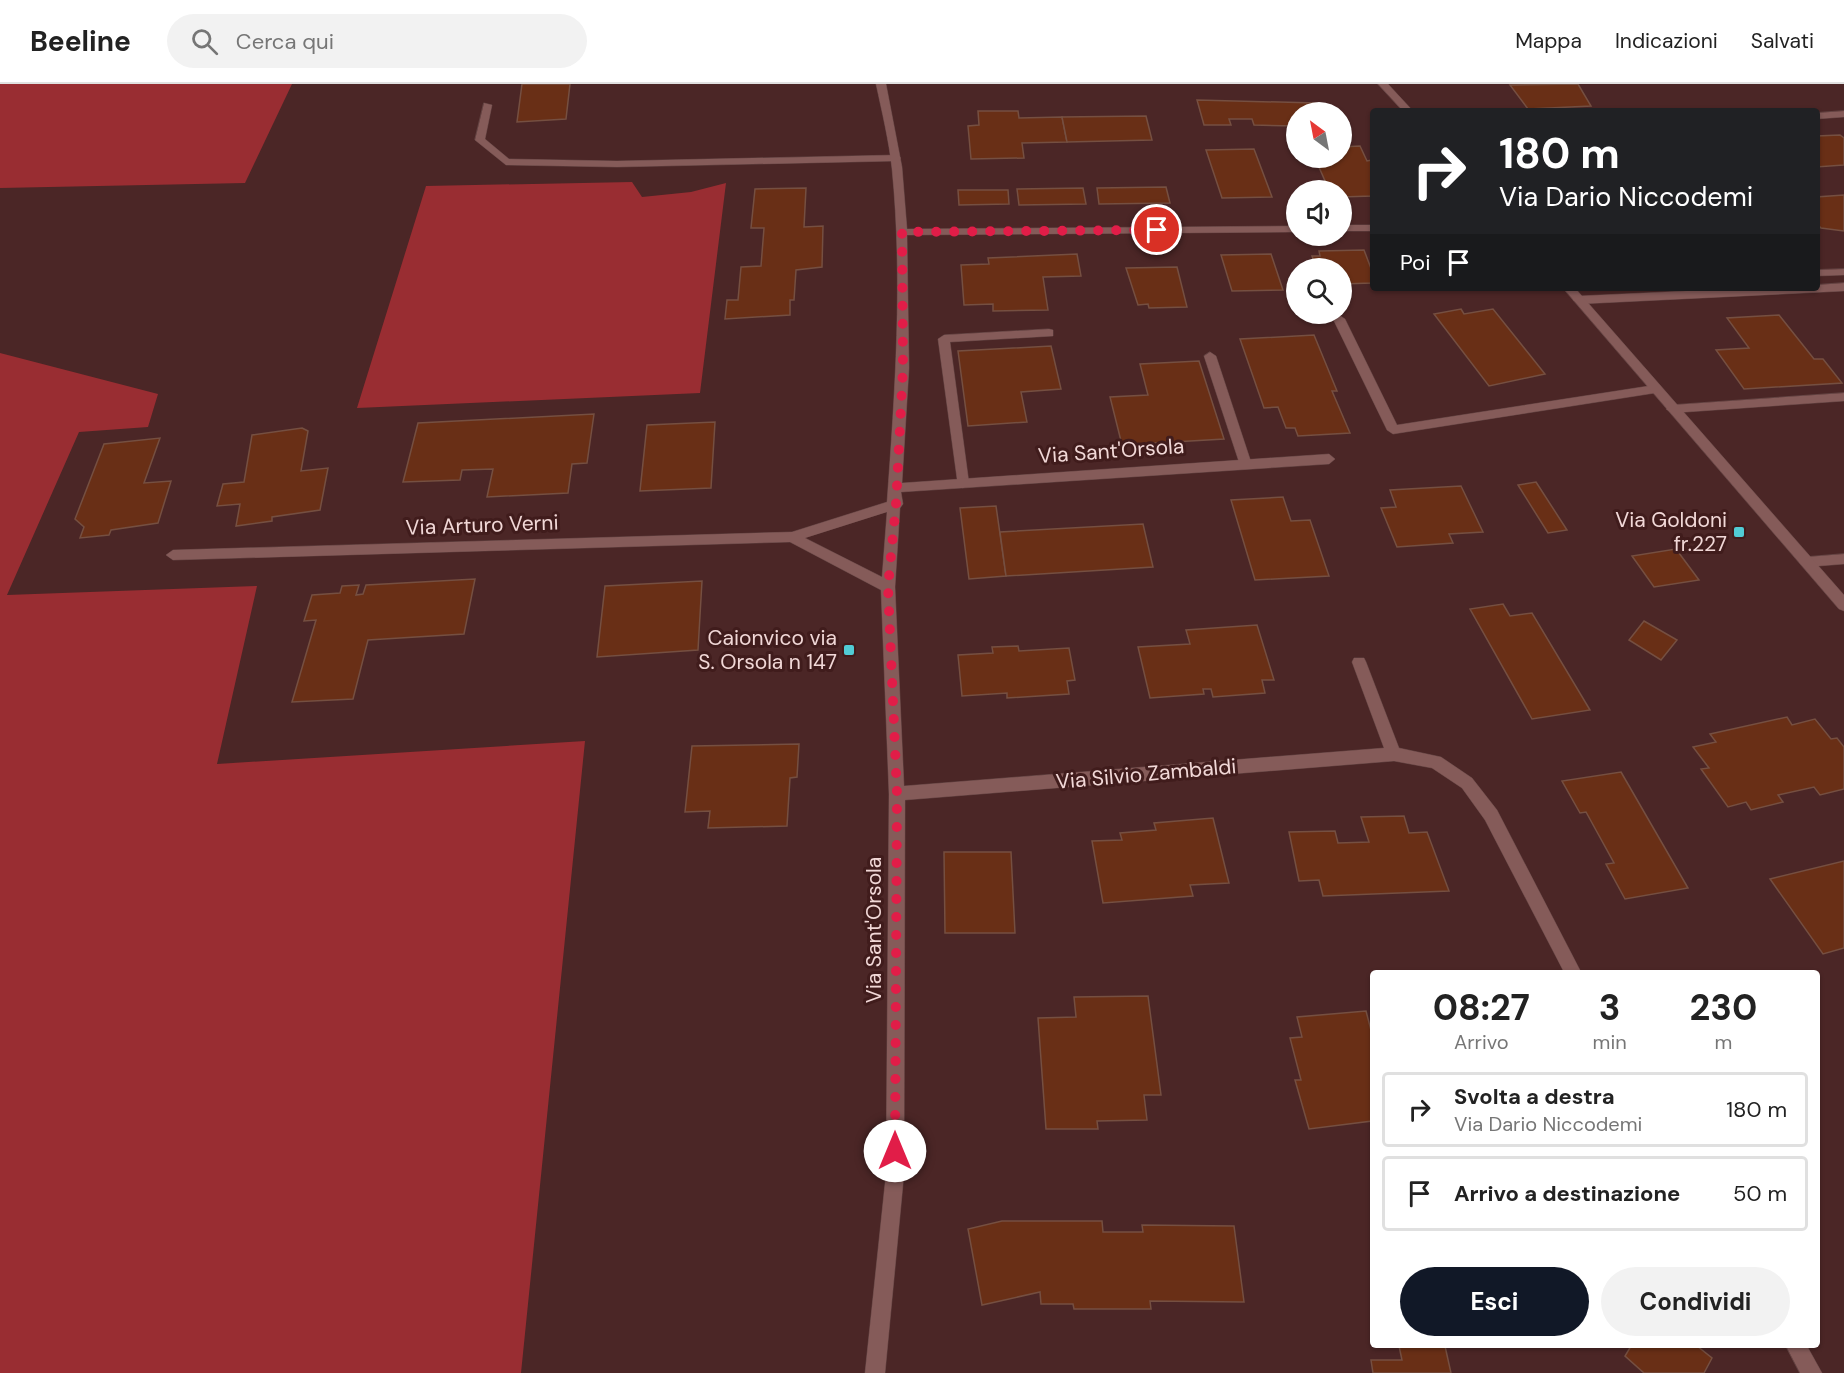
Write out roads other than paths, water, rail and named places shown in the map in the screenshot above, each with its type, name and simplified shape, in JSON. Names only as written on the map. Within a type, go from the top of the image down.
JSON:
[{"type":"street","name":"Via Sant'Orsola","points":[[875,1373],[895,1174],[897,794],[888,587],[896,504],[903,368],[902,232],[896,158],[881,84]]},
{"type":"street","points":[[1383,84],[1405,108]]},
{"type":"street","points":[[487,105],[480,140],[506,162],[617,164],[896,158]]},
{"type":"street","points":[[1820,116],[1844,114]]},
{"type":"street","points":[[1352,228],[1370,228]]},
{"type":"street","points":[[902,232],[1286,229]]},
{"type":"street","points":[[1820,273],[1844,272]]},
{"type":"street","points":[[1820,288],[1844,287]]},
{"type":"street","points":[[1572,291],[1844,605]]},
{"type":"street","points":[[1579,300],[1762,291]]},
{"type":"street","points":[[1341,324],[1393,430],[1655,389]]},
{"type":"street","points":[[963,483],[944,339],[1049,333]]},
{"type":"street","points":[[1210,356],[1246,465]]},
{"type":"street","points":[[1672,409],[1844,397]]},
{"type":"street","name":"Via Sant'Orsola","points":[[897,488],[1329,459]]},
{"type":"street","name":"Via Arturo Verni","points":[[173,555],[792,537],[896,504]]},
{"type":"street","name":"Via Arturo Verni","points":[[792,537],[888,587]]},
{"type":"street","points":[[1806,562],[1844,560]]},
{"type":"street","points":[[1359,662],[1394,754]]},
{"type":"street","name":"Via Silvio Zambaldi","points":[[897,794],[1394,754],[1436,762],[1467,783],[1491,815],[1572,970]]},
{"type":"street","points":[[1797,1348],[1812,1373]]},
{"type":"place","name":"Via Goldoni fr.227","points":[[1739,532]]},
{"type":"place","name":"Caionvico via S. Orsola n 147","points":[[849,650]]}]
